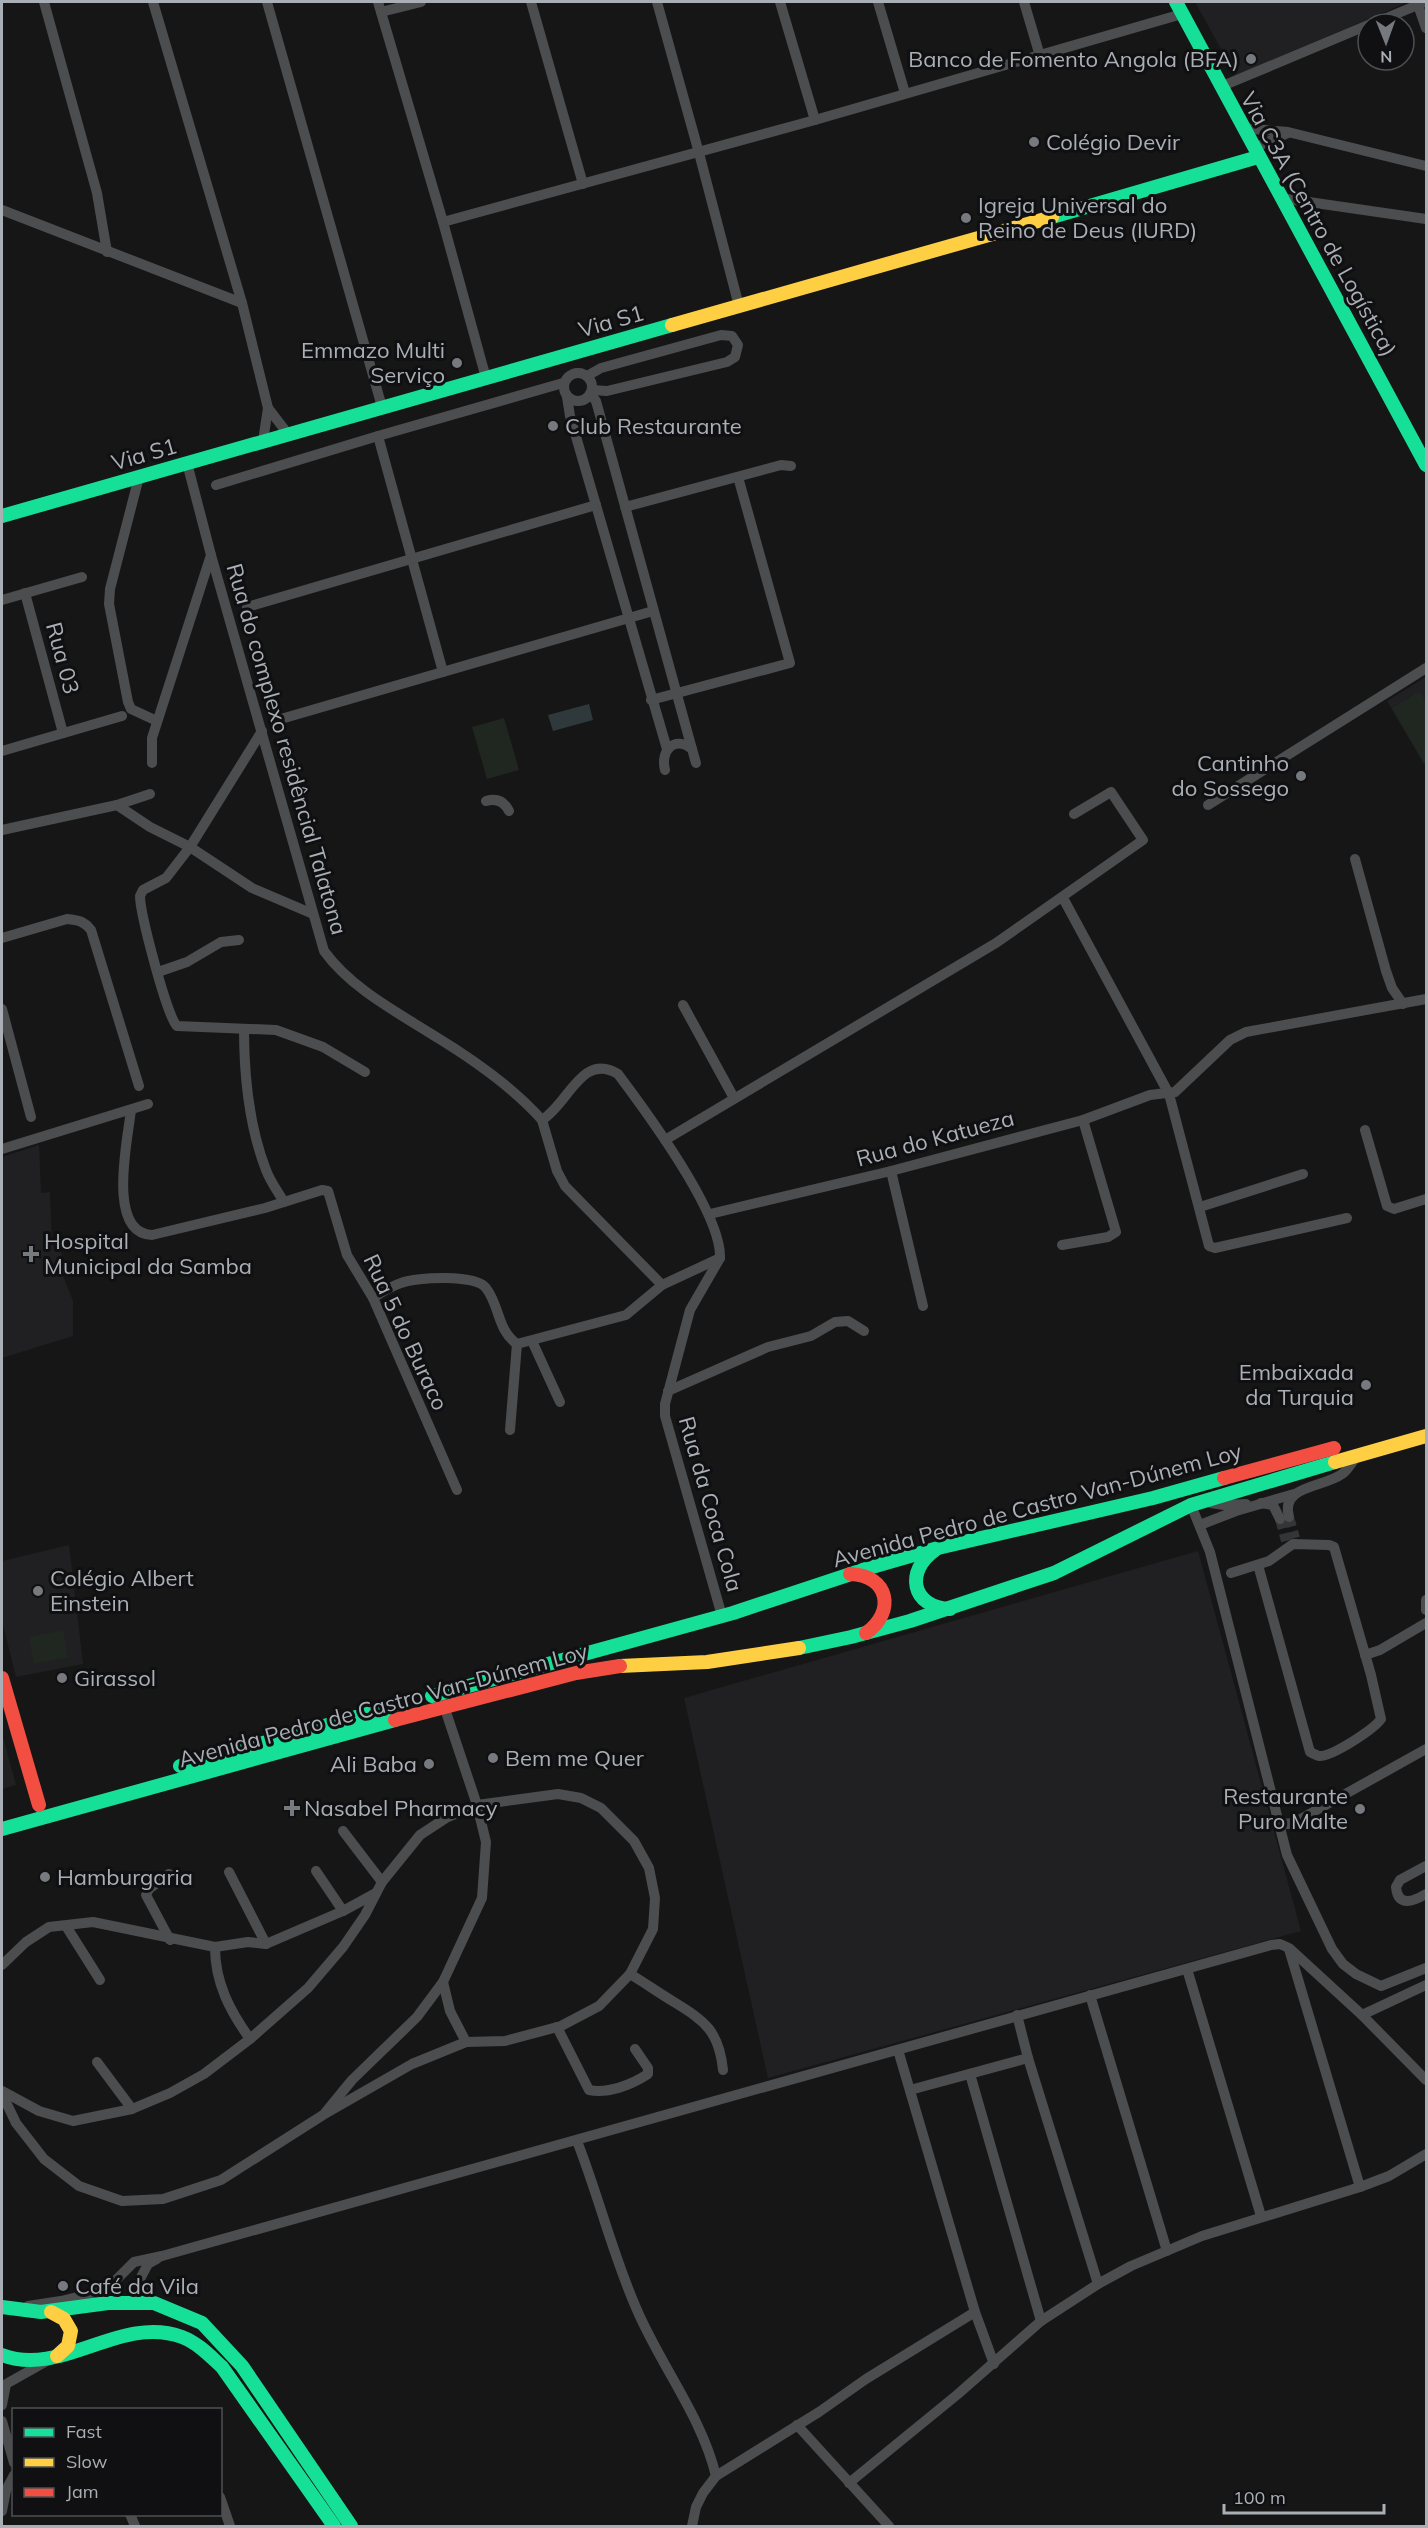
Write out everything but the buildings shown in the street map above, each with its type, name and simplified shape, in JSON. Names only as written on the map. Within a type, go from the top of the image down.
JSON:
[{"type":"main road","name":"Via C3A (Centro de Logística)","points":[[1179,8],[1426,465]]},
{"type":"main road","name":"Via S1","points":[[2,516],[1232,166],[1256,152]]},
{"type":"main road","name":"Avenida Pedro de Castro Van-Dúnem Loy","points":[[2,1816],[722,1616],[938,1548],[1153,1498],[1426,1422]]},
{"type":"main road","name":"Avenida Pedro de Castro Van-Dúnem Loy","points":[[2,1829],[444,1706],[597,1669],[729,1660],[866,1633],[956,1608],[1054,1573],[1198,1503],[1426,1436]]},
{"type":"main road","points":[[938,1548],[919,1563],[916,1587],[924,1600],[932,1606],[946,1610],[956,1608]]},
{"type":"main road","points":[[847,1575],[857,1573],[867,1576],[876,1581],[885,1595],[882,1620],[866,1633]]},
{"type":"main road","points":[[2,1678],[39,1805]]},
{"type":"main road","points":[[4,2310],[51,2312],[108,2303],[154,2303],[202,2323],[221,2341],[261,2393],[351,2526]]},
{"type":"main road","points":[[51,2312],[64,2319],[71,2331],[68,2346],[57,2356]]},
{"type":"main road","points":[[2,2355],[32,2362],[139,2331],[162,2331],[194,2341],[207,2350],[222,2367],[334,2526]]},
{"type":"street","points":[[44,2],[98,193],[107,252]]},
{"type":"street","points":[[153,2],[242,303],[268,408],[263,441]]},
{"type":"street","points":[[267,2],[382,407]]},
{"type":"street","points":[[421,2],[379,7],[444,222],[486,378]]},
{"type":"street","points":[[531,2],[583,184]]},
{"type":"street","points":[[657,2],[739,306]]},
{"type":"street","points":[[780,2],[815,120]]},
{"type":"street","points":[[878,2],[905,93]]},
{"type":"street","points":[[1024,2],[1040,56]]},
{"type":"street","points":[[1400,12],[1421,3],[1426,28]]},
{"type":"street","points":[[444,222],[699,153],[1040,56],[1179,8]]},
{"type":"street","points":[[1220,87],[1356,31]]},
{"type":"street","points":[[1242,128],[1288,132],[1426,166]]},
{"type":"street","points":[[1256,152],[1288,132]]},
{"type":"street","points":[[1281,198],[1426,219]]},
{"type":"street","points":[[2,210],[242,303]]},
{"type":"street","points":[[567,397],[572,400],[582,400],[591,392],[607,391],[732,360],[738,350],[736,340],[730,335],[721,335],[601,368],[587,376]]},
{"type":"street","points":[[665,770],[663,759],[667,749],[570,416],[564,383],[568,376],[575,373],[587,376],[591,382],[591,392],[596,401],[696,763]]},
{"type":"street","points":[[216,485],[564,383]]},
{"type":"street","points":[[268,408],[288,434]]},
{"type":"street","points":[[378,436],[443,672]]},
{"type":"street","name":"Rua do complexo residêncial Talatona","points":[[188,463],[211,555],[324,951],[342,971],[383,1005],[435,1036],[486,1071],[542,1120]]},
{"type":"street","points":[[625,507],[781,465],[791,465]]},
{"type":"street","points":[[139,477],[110,589],[109,604],[128,702],[131,709],[158,721]]},
{"type":"street","points":[[651,700],[790,663],[738,477]]},
{"type":"street","points":[[247,607],[596,505]]},
{"type":"street","points":[[152,763],[152,738],[211,555]]},
{"type":"street","points":[[2,600],[81,577]]},
{"type":"street","name":"Rua 03","points":[[25,593],[63,733]]},
{"type":"street","points":[[274,721],[653,611]]},
{"type":"street","points":[[1208,805],[1426,668]]},
{"type":"street","points":[[2,751],[122,716]]},
{"type":"street","points":[[262,731],[190,848],[166,878],[143,890],[140,896],[173,1023],[183,1028],[276,1030],[323,1047],[365,1072]]},
{"type":"street","points":[[667,749],[684,744],[692,749]]},
{"type":"street","points":[[665,1140],[996,943],[1143,840],[1110,792],[1074,814]]},
{"type":"street","points":[[2,830],[117,805],[150,794]]},
{"type":"street","points":[[486,801],[491,799],[502,802],[509,811]]},
{"type":"street","points":[[117,805],[252,888],[313,914]]},
{"type":"street","points":[[1355,859],[1386,972],[1402,1004]]},
{"type":"street","points":[[1063,898],[1168,1094],[1209,1246],[1215,1248],[1347,1218]]},
{"type":"street","points":[[2,938],[67,919],[85,923],[91,930],[139,1086]]},
{"type":"street","points":[[158,972],[187,962],[221,942],[239,940]]},
{"type":"street","name":"Rua do Katueza","points":[[710,1214],[891,1171],[1083,1120],[1150,1095],[1175,1092],[1230,1040],[1246,1032],[1426,999]]},
{"type":"street","points":[[682,1005],[734,1098]]},
{"type":"street","points":[[2,1009],[32,1117]]},
{"type":"street","points":[[131,1110],[123,1195],[129,1220],[138,1232],[152,1235],[284,1202],[266,1172],[255,1132],[244,1064],[244,1029]]},
{"type":"street","points":[[373,1298],[402,1282],[417,1279],[456,1279],[481,1283],[486,1287],[501,1325],[509,1338],[517,1344],[626,1315],[662,1285],[720,1258],[710,1214],[665,1140],[618,1074],[608,1068],[598,1066],[586,1072],[556,1109],[542,1120],[557,1171],[565,1186],[662,1285]]},
{"type":"street","points":[[2,1149],[148,1104]]},
{"type":"street","points":[[1062,1245],[1108,1237],[1116,1232],[1083,1120]]},
{"type":"street","points":[[1365,1130],[1387,1206],[1394,1209],[1426,1200]]},
{"type":"street","points":[[891,1171],[923,1306]]},
{"type":"street","points":[[1200,1207],[1302,1174]]},
{"type":"street","name":"Rua 5 do Buraco","points":[[284,1202],[325,1190],[331,1200],[347,1255],[373,1298],[457,1490]]},
{"type":"street","name":"Rua da Coca Cola","points":[[720,1258],[690,1310],[668,1391],[665,1416],[722,1616]]},
{"type":"street","points":[[668,1391],[768,1347],[812,1336],[835,1322],[848,1321],[864,1331]]},
{"type":"street","points":[[532,1341],[560,1402]]},
{"type":"street","points":[[510,1430],[517,1344]]},
{"type":"street","points":[[1200,1525],[1294,1494],[1341,1475],[1357,1455]]},
{"type":"street","points":[[1294,1494],[1287,1504],[1285,1518],[1274,1505],[1198,1503],[1200,1525],[1210,1552],[1278,1822],[1287,1854],[1301,1886],[1332,1950],[1343,1964],[1372,1983],[1381,1986],[1426,1968]]},
{"type":"street","points":[[1231,1573],[1276,1558],[1291,1542],[1334,1547],[1381,1719],[1370,1730],[1329,1754],[1318,1756],[1310,1752],[1258,1565]]},
{"type":"street","points":[[1426,1600],[1426,1610]]},
{"type":"street","points":[[1365,1655],[1380,1650],[1426,1623]]},
{"type":"street","points":[[323,2115],[352,2080],[417,2017],[443,1982],[482,1898],[486,1842],[477,1805],[444,1706]]},
{"type":"street","points":[[1278,1822],[1288,1824],[1297,1821],[1426,1749]]},
{"type":"street","points":[[558,1794],[581,1798],[601,1808],[634,1841],[649,1868],[655,1898],[653,1929],[630,1974],[599,2006],[557,2027],[505,2041],[466,2042],[412,2064],[323,2115],[221,2180],[163,2199],[122,2201],[80,2186],[44,2159],[16,2123],[2,2092],[39,2111],[72,2121],[132,2109],[170,2093],[204,2074],[250,2039],[308,1988],[343,1947],[365,1916],[382,1882],[420,1835],[446,1818],[477,1805],[558,1794]]},
{"type":"street","points":[[343,1831],[382,1882]]},
{"type":"street","points":[[1426,1866],[1400,1880],[1396,1887],[1398,1896],[1404,1901],[1413,1902],[1426,1894]]},
{"type":"street","points":[[316,1871],[343,1911]]},
{"type":"street","points":[[230,1872],[266,1944]]},
{"type":"street","points":[[169,1874],[149,1889],[146,1895],[170,1940]]},
{"type":"street","points":[[2,1964],[26,1942],[49,1927],[93,1922],[170,1940],[215,1947],[248,1942],[266,1944],[343,1911],[376,1893]]},
{"type":"street","points":[[66,1926],[100,1980]]},
{"type":"street","points":[[4,2310],[61,2301],[101,2291],[114,2282],[134,2262],[577,2141],[1271,1945],[1280,1944],[1289,1948],[1362,2015],[1426,2080]]},
{"type":"street","points":[[215,1947],[215,1960],[224,1998],[250,2039]]},
{"type":"street","points":[[1289,1948],[1360,2187]]},
{"type":"street","points":[[1187,1969],[1261,2216]]},
{"type":"street","points":[[630,1974],[697,2016],[709,2028],[718,2041],[723,2070]]},
{"type":"street","points":[[1302,1988],[1322,1978]]},
{"type":"street","points":[[443,1982],[450,2011],[466,2042]]},
{"type":"street","points":[[1362,2015],[1426,1985]]},
{"type":"street","points":[[1090,1995],[1167,2251]]},
{"type":"street","points":[[1017,2015],[1028,2058],[1098,2284]]},
{"type":"street","points":[[557,2027],[589,2090],[601,2092],[648,2074],[648,2067],[635,2049]]},
{"type":"street","points":[[898,2050],[975,2312],[993,2364]]},
{"type":"street","points":[[910,2090],[1028,2058]]},
{"type":"street","points":[[97,2062],[132,2109]]},
{"type":"street","points":[[970,2074],[1041,2321]]},
{"type":"street","points":[[577,2141],[638,2311],[692,2416],[716,2476]]},
{"type":"street","points":[[849,2483],[993,2364],[1041,2321],[1098,2284],[1131,2266],[1261,2216],[1360,2187],[1389,2176],[1426,2154]]},
{"type":"street","points":[[154,2303],[147,2296],[139,2281],[148,2264],[162,2256]]},
{"type":"street","points":[[692,2526],[696,2507],[716,2476],[975,2312]]},
{"type":"street","points":[[2,2405],[6,2384],[57,2356]]},
{"type":"street","points":[[2,2421],[12,2456]]},
{"type":"street","points":[[797,2425],[889,2526]]},
{"type":"street","points":[[2,2511],[6,2490],[12,2479]]},
{"type":"street","points":[[222,2503],[230,2526]]},
{"type":"shaded area","points":[[1195,2],[1408,2],[1385,12],[1356,12],[1356,24],[1236,76]]},
{"type":"shaded area","points":[[1426,677],[1426,762],[1424,764],[1387,701]]},
{"type":"shaded area","points":[[1420,691],[1426,703],[1426,762],[1424,763],[1392,708]]},
{"type":"shaded area","points":[[589,704],[593,720],[553,731],[548,715]]},
{"type":"shaded area","points":[[504,718],[519,770],[487,779],[472,727]]},
{"type":"shaded area","name":"Hospital Municipal da Samba","points":[[39,1145],[41,1193],[50,1192],[52,1245],[59,1245],[64,1264],[60,1268],[73,1301],[73,1336],[2,1358],[2,1157]]},
{"type":"shaded area","name":"Colégio Albert Einstein","points":[[69,1545],[83,1664],[16,1677],[2,1621],[2,1561]]},
{"type":"shaded area","points":[[1198,1551],[1301,1931],[768,2078],[684,1698]]},
{"type":"shaded area","points":[[63,1630],[68,1657],[34,1664],[29,1637]]},
{"type":"shaded area","points":[[2,1733],[16,1785],[2,1789]]},
{"type":"tunnel","points":[[1289,1517],[1295,1538]]},
{"type":"tunnel","points":[[1280,1519],[1286,1541]]},
{"type":"traffic: fast","points":[[1176,2],[1426,465]]},
{"type":"traffic: fast","points":[[1052,217],[1258,157]]},
{"type":"traffic: fast","points":[[2,516],[672,325]]},
{"type":"traffic: fast","points":[[799,1648],[910,1621],[1054,1573],[1191,1505],[1335,1462]]},
{"type":"traffic: fast","points":[[432,1696],[733,1613],[872,1567],[938,1548],[1153,1498],[1224,1478]]},
{"type":"traffic: fast","points":[[935,1550],[925,1558],[919,1568],[916,1577],[917,1587],[920,1595],[927,1602],[937,1607],[950,1609]]},
{"type":"traffic: fast","points":[[180,1766],[392,1707]]},
{"type":"traffic: fast","points":[[2,1829],[395,1720]]},
{"type":"traffic: fast","points":[[2,2307],[41,2312],[108,2303],[154,2303],[202,2323],[242,2366],[351,2526]]},
{"type":"traffic: fast","points":[[2,2355],[24,2360],[47,2359],[136,2333],[159,2332],[188,2340],[204,2350],[222,2367],[334,2526]]},
{"type":"traffic: slow","points":[[672,325],[1052,217]]},
{"type":"traffic: slow","points":[[1335,1462],[1426,1436]]},
{"type":"traffic: slow","points":[[620,1666],[707,1662],[799,1648]]},
{"type":"traffic: slow","points":[[51,2312],[64,2319],[71,2331],[68,2346],[57,2356]]},
{"type":"traffic: jam","points":[[1224,1478],[1334,1448]]},
{"type":"traffic: jam","points":[[850,1574],[863,1576],[873,1581],[884,1596],[882,1615],[866,1633]]},
{"type":"traffic: jam","points":[[395,1720],[576,1673],[620,1666]]},
{"type":"traffic: jam","points":[[2,1678],[39,1805]]},
{"type":"place","name":"Banco de Fomento Angola (BFA)","points":[[1251,59]]},
{"type":"place","name":"Colégio Devir","points":[[1034,142]]},
{"type":"place","name":"Igreja Universal do Reino de Deus (IURD)","points":[[966,218]]},
{"type":"place","name":"Emmazo Multi Serviço","points":[[457,363]]},
{"type":"place","name":"Club Restaurante","points":[[553,426]]},
{"type":"place","name":"Cantinho do Sossego","points":[[1301,776]]},
{"type":"place","name":"Hospital Municipal da Samba","points":[[31,1254]]},
{"type":"place","name":"Embaixada da Turquia","points":[[1366,1385]]},
{"type":"place","name":"Colégio Albert Einstein","points":[[38,1591]]},
{"type":"place","name":"Girassol","points":[[62,1678]]},
{"type":"place","name":"Bem me Quer","points":[[493,1758]]},
{"type":"place","name":"Ali Baba","points":[[429,1764]]},
{"type":"place","name":"Nasabel Pharmacy","points":[[292,1808]]},
{"type":"place","name":"Restaurante Puro Malte","points":[[1360,1809]]},
{"type":"place","name":"Hamburgaria","points":[[45,1877]]},
{"type":"place","name":"Café da Vila","points":[[63,2286]]}]
